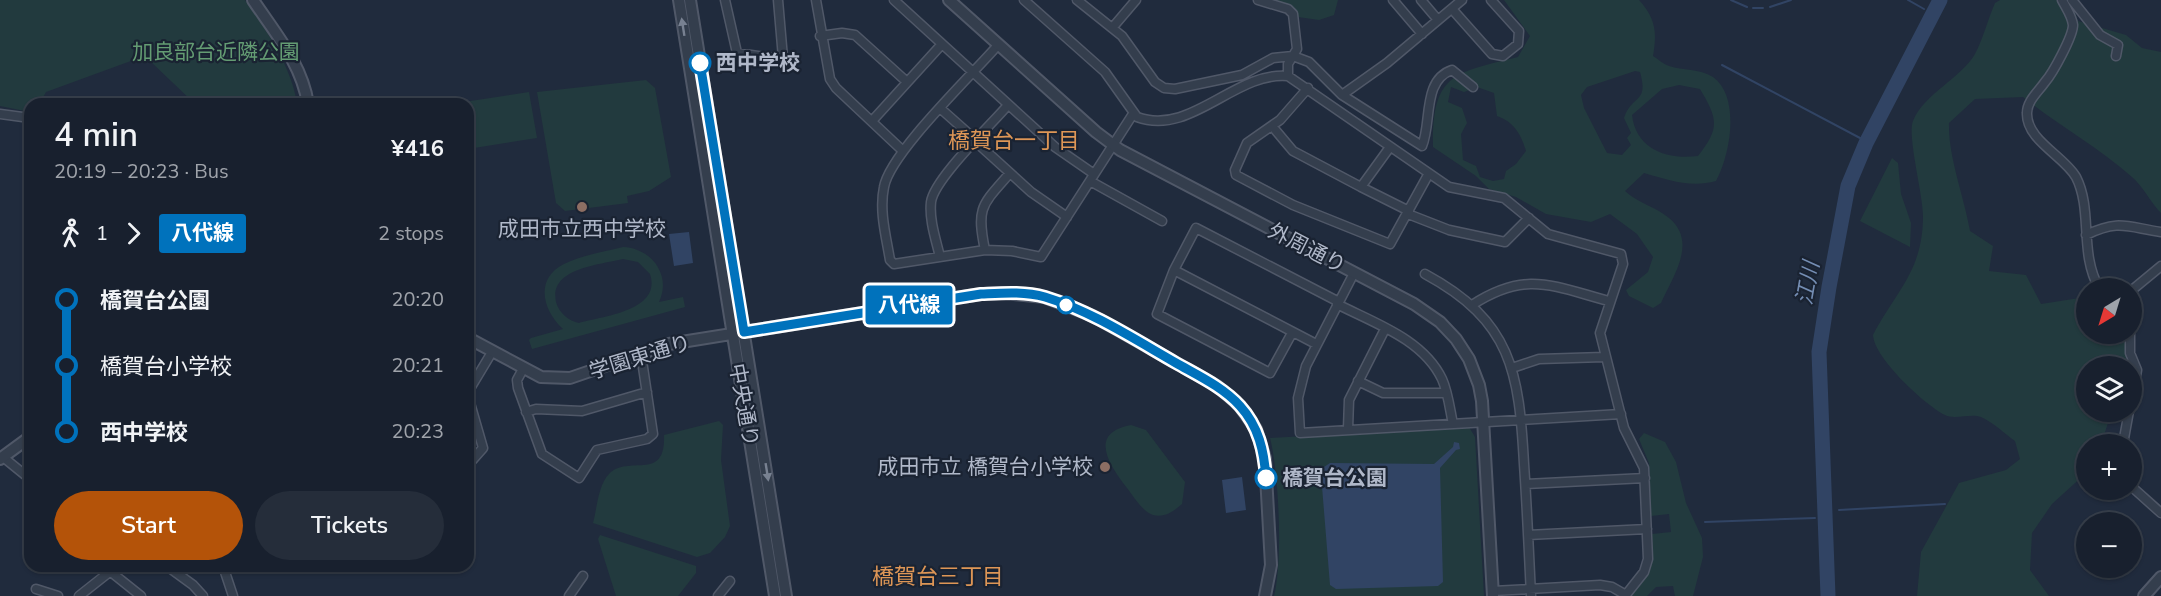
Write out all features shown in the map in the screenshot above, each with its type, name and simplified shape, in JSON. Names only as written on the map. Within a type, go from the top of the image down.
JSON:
[{"type":"street","points":[[253,0],[294,61],[307,98]]},
{"type":"street","name":"中央通り","points":[[679,0],[775,596]]},
{"type":"street","name":"中央通り","points":[[690,0],[786,596]]},
{"type":"street","points":[[725,0],[737,53],[781,59],[783,58],[778,0]]},
{"type":"street","points":[[816,0],[820,36],[830,79],[903,151]]},
{"type":"street","points":[[894,0],[1065,156],[1092,177],[1162,221]]},
{"type":"street","name":"外周通り","points":[[949,0],[1112,144],[1144,164],[1414,304],[1449,330],[1463,349],[1474,371],[1482,401],[1493,593]]},
{"type":"street","points":[[1024,0],[1105,72],[1133,114],[1148,120],[1174,119],[1264,77],[1288,76],[1428,175],[1459,191],[1508,199],[1553,236],[1621,254],[1623,264],[1600,333],[1604,357],[1628,437],[1641,459],[1645,478],[1647,565],[1625,595],[1606,585],[1493,593]]},
{"type":"street","points":[[1077,0],[1113,27],[1155,82],[1169,89],[1242,75],[1273,58],[1293,56],[1309,62],[1342,95],[1422,146],[1433,88],[1442,75],[1452,70],[1473,87]]},
{"type":"street","points":[[1113,27],[1136,0]]},
{"type":"street","points":[[1257,0],[1292,11],[1297,49],[1288,64],[1288,76]]},
{"type":"street","points":[[1393,0],[1422,34]]},
{"type":"street","points":[[1421,0],[1438,20]]},
{"type":"street","points":[[1342,95],[1387,63],[1462,0]]},
{"type":"street","points":[[1452,9],[1492,54],[1503,56],[1518,44],[1519,31],[1491,0]]},
{"type":"street","points":[[2062,0],[2070,14],[2072,30],[2048,80],[2030,102],[2027,119],[2035,134],[2075,175],[2080,187],[2088,260],[2095,278]]},
{"type":"street","points":[[2072,0],[2100,35],[2118,45],[2116,56]]},
{"type":"street","points":[[820,36],[842,33],[855,35],[907,82]]},
{"type":"street","points":[[872,121],[942,44]]},
{"type":"street","points":[[999,45],[903,151],[889,170],[882,197],[890,260],[898,264],[985,250],[1012,251],[1041,257],[1133,114]]},
{"type":"street","points":[[1308,88],[1286,115],[1246,143],[1235,170],[1236,175],[1293,205],[1386,244],[1390,244],[1428,175]]},
{"type":"street","points":[[940,257],[931,217],[933,194],[942,179],[1008,105]]},
{"type":"street","points":[[941,109],[1010,173],[1067,218]]},
{"type":"street","points":[[0,114],[24,117]]},
{"type":"street","points":[[1272,126],[1293,151],[1408,212],[1449,230],[1504,242],[1529,218]]},
{"type":"street","points":[[1361,187],[1390,147]]},
{"type":"street","points":[[985,250],[981,229],[982,206],[1010,173]]},
{"type":"street","points":[[2086,235],[2106,225],[2124,224],[2161,232]]},
{"type":"street","points":[[1292,333],[1270,373],[1156,314],[1174,270],[1196,228],[1414,345],[1428,358],[1442,379],[1453,424]]},
{"type":"street","points":[[2142,282],[2161,266]]},
{"type":"street","points":[[1174,270],[1316,344]]},
{"type":"street","points":[[1354,273],[1316,344],[1300,386],[1300,433],[1621,414]]},
{"type":"street","points":[[1425,274],[1472,304],[1495,332],[1512,368],[1522,420],[1531,592]]},
{"type":"street","points":[[1472,304],[1498,289],[1521,284],[1561,288],[1609,301]]},
{"type":"street","name":"学園東通り","points":[[474,342],[542,377],[570,378],[669,344],[981,294],[1030,294],[1093,316],[1217,387],[1239,405],[1250,418],[1265,458],[1271,565],[1265,596]]},
{"type":"street","points":[[1348,429],[1347,408],[1385,329]]},
{"type":"street","points":[[474,384],[492,352]]},
{"type":"street","points":[[523,369],[517,384],[542,454],[579,478],[597,450],[647,439],[653,434],[641,354]]},
{"type":"street","points":[[1512,368],[1539,359],[1604,357]]},
{"type":"street","points":[[1358,381],[1383,393],[1446,393]]},
{"type":"street","points":[[526,412],[536,409],[582,411],[647,392]]},
{"type":"street","points":[[474,416],[483,448],[474,458]]},
{"type":"street","points":[[24,441],[1,458],[24,475]]},
{"type":"street","points":[[1526,484],[1645,478]]},
{"type":"street","points":[[2142,496],[2161,513]]},
{"type":"street","points":[[1528,535],[1647,529]]},
{"type":"street","points":[[79,596],[110,572]]},
{"type":"street","points":[[117,572],[141,596]]},
{"type":"street","points":[[175,572],[203,596]]},
{"type":"street","points":[[225,572],[233,596]]},
{"type":"street","points":[[569,596],[584,576]]},
{"type":"street","points":[[2144,596],[2161,577]]},
{"type":"street","points":[[718,596],[730,581]]},
{"type":"street","points":[[36,589],[58,596]]},
{"type":"green space","name":"加良部台近隣公園","points":[[0,0],[245,0],[270,36],[284,62],[296,98],[189,98],[150,61],[139,58],[46,92],[43,98],[24,98],[24,111],[0,106]]},
{"type":"green space","points":[[1273,0],[1338,0],[1334,15],[1319,20],[1298,17],[1292,9]]},
{"type":"green space","points":[[1504,0],[1639,0],[1649,13],[1654,26],[1653,56],[1669,66],[1702,72],[1713,77],[1722,86],[1730,112],[1730,127],[1729,142],[1716,181],[1689,183],[1644,173],[1625,191],[1669,218],[1677,227],[1682,238],[1676,271],[1661,303],[1653,308],[1629,296],[1626,290],[1648,272],[1653,257],[1637,234],[1610,214],[1591,222],[1546,214],[1516,197],[1489,189],[1476,176],[1433,147],[1437,104],[1443,90],[1451,80],[1478,67],[1518,57],[1530,36]],"holes":[[[1635,71],[1640,72],[1641,94],[1627,110],[1624,118],[1631,133],[1627,138],[1631,145],[1622,155],[1607,153],[1584,108],[1581,95],[1587,87]],[[1679,85],[1700,89],[1706,99],[1714,123],[1710,138],[1698,156],[1665,154],[1655,150],[1640,137],[1632,115],[1662,89]],[[1451,87],[1464,92],[1477,87],[1494,93],[1497,116],[1516,129],[1526,151],[1516,164],[1506,171],[1504,179],[1493,181],[1480,177],[1476,166],[1463,160],[1461,134],[1467,123],[1462,108],[1448,102]]]},
{"type":"green space","points":[[2000,0],[2071,0],[2078,21],[2126,35],[2142,48],[2161,52],[2161,213],[2132,177],[2023,97],[1975,99],[1949,123],[1951,149],[1970,231],[1993,246],[1989,271],[2026,275],[2041,304],[2076,299],[2076,344],[2126,344],[2126,356],[2076,356],[2076,422],[2108,422],[2104,434],[2076,434],[2076,482],[2052,504],[2032,533],[2030,570],[2049,596],[1917,596],[1921,552],[1959,483],[2006,470],[2020,459],[2015,441],[1990,422],[1977,416],[1945,415],[1925,402],[1891,368],[1876,345],[1873,335],[1907,280],[1922,235],[1923,216],[1912,139],[1913,121],[1925,103],[1969,63],[1981,42],[1995,3]]},
{"type":"green space","points":[[646,80],[655,88],[671,177],[649,191],[627,196],[628,203],[565,211],[556,203],[537,92]]},
{"type":"green space","points":[[529,92],[537,138],[474,148],[474,100]]},
{"type":"green space","points":[[1892,158],[1898,163],[1901,194],[1911,223],[1910,247],[1860,221]]},
{"type":"green space","points":[[623,247],[642,252],[656,265],[663,282],[659,302],[683,297],[685,307],[532,349],[529,340],[531,338],[563,329],[550,313],[545,295],[548,278],[555,270],[578,258]],"holes":[[[623,259],[638,262],[650,274],[651,286],[647,296],[639,304],[628,310],[579,323],[568,318],[559,310],[556,291],[560,282],[568,275],[589,266]]]},
{"type":"green space","points":[[719,421],[723,425],[721,460],[730,526],[725,537],[710,553],[697,557],[593,523],[600,491],[609,474],[626,466],[645,465],[659,459],[663,450],[664,435]]},
{"type":"green space","points":[[1131,425],[1146,430],[1185,482],[1182,504],[1169,513],[1157,516],[1145,510],[1109,461],[1106,443],[1109,435],[1117,429]]},
{"type":"green space","name":"橋賀台公園","points":[[1469,427],[1475,437],[1484,596],[1274,596],[1277,581],[1279,517],[1276,473],[1270,438]]},
{"type":"green space","points":[[1644,433],[1665,442],[1676,462],[1686,503],[1702,538],[1703,557],[1693,596],[1675,596],[1673,586],[1656,587],[1647,596],[1631,596],[1650,568],[1652,534],[1671,532],[1669,514],[1651,516],[1649,463],[1639,439]]},
{"type":"green space","points":[[600,535],[696,566],[696,573],[678,596],[616,596],[598,539]]},
{"type":"water","points":[[689,232],[693,263],[674,266],[669,234]]},
{"type":"water","points":[[1454,442],[1459,443],[1460,449],[1456,450],[1440,468],[1443,582],[1438,586],[1336,589],[1330,585],[1321,474],[1324,467],[1330,463],[1434,464],[1453,447]]},
{"type":"water","points":[[1242,477],[1246,510],[1226,513],[1222,480]]},
{"type":"waterway","points":[[1731,0],[1747,7]]},
{"type":"waterway","points":[[1770,7],[1791,0]]},
{"type":"waterway","points":[[1908,0],[1924,9]]},
{"type":"waterway","name":"江川","points":[[1828,596],[1819,352],[1829,287],[1848,186],[1866,143],[1940,0]]},
{"type":"waterway","points":[[1753,8],[1763,8]]},
{"type":"waterway","points":[[1722,65],[1860,138]]},
{"type":"waterway","points":[[1839,510],[1945,504]]},
{"type":"waterway","name":"江川","points":[[1826,512],[1831,511]]},
{"type":"waterway","points":[[1705,522],[1815,518]]},
{"type":"waterway","name":"江川","points":[[1822,519],[1827,519]]},
{"type":"bus line","name":"八代線","points":[[700,63],[744,332],[981,294],[1030,294],[1044,297],[1093,316],[1217,387],[1239,405],[1256,429],[1265,458],[1266,478]]},
{"type":"place","name":"西中学校","points":[[700,63]]},
{"type":"place","name":"成田市立西中学校","points":[[582,207]]},
{"type":"place","name":"成田市立 橋賀台小学校","points":[[1105,467]]},
{"type":"place","name":"橋賀台公園","points":[[1266,478]]},
{"type":"district","name":"橋賀台一丁目","points":[[1014,140]]},
{"type":"district","name":"橋賀台三丁目","points":[[938,576]]}]
